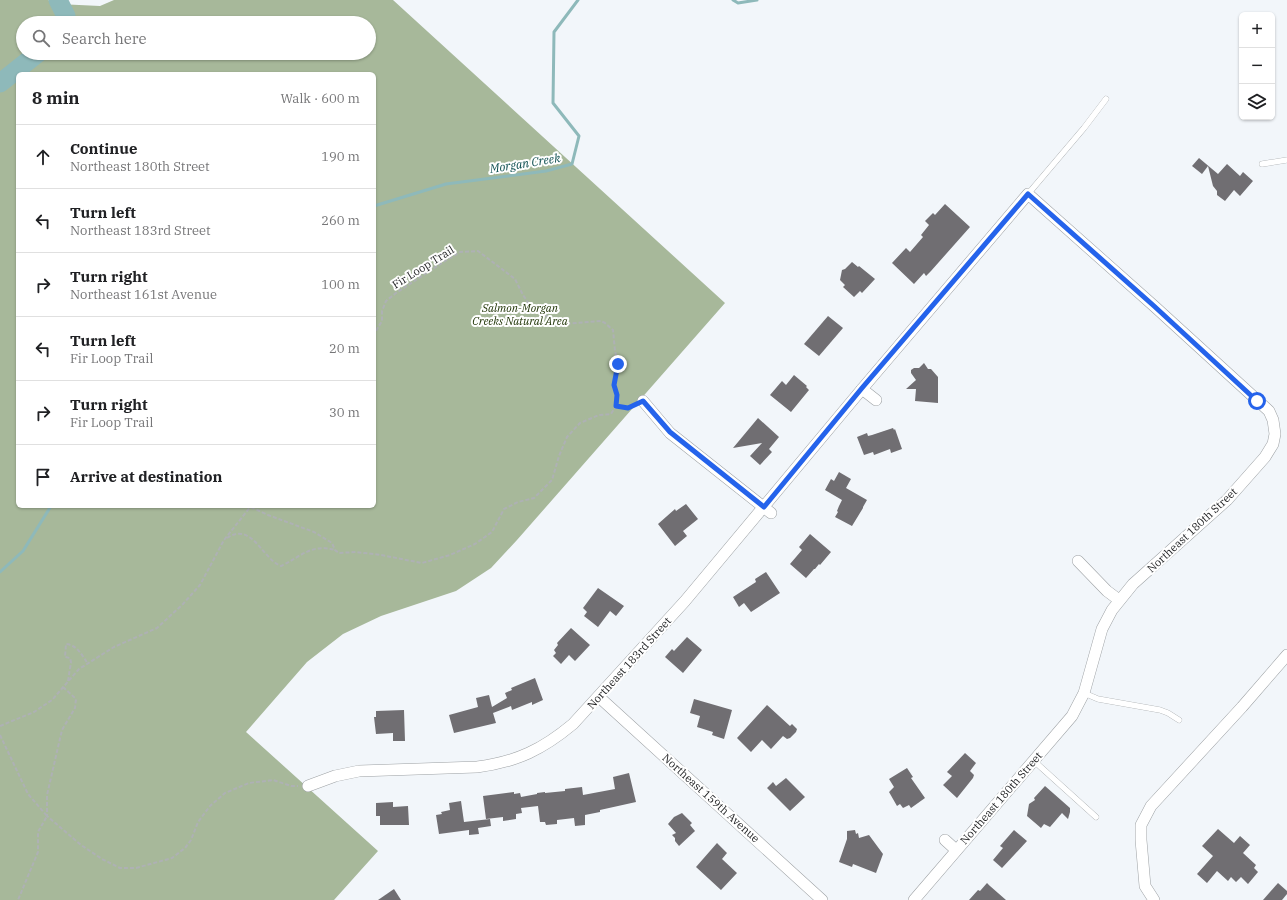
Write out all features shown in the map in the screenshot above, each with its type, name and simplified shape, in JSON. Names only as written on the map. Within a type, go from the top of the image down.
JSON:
[{"type":"street","name":"Northeast 183rd Street","points":[[308,786],[334,776],[359,771],[478,767],[510,761],[535,751],[556,738],[573,724],[599,697],[768,510],[862,388],[1028,194]]},
{"type":"street","name":"Northeast 180th Street","points":[[914,900],[1072,716],[1084,693],[1102,629],[1119,600],[1133,584],[1227,500],[1265,456],[1273,444],[1275,434],[1273,420],[1269,412],[1154,306],[1028,194]]},
{"type":"street","points":[[862,388],[876,400]]},
{"type":"street","points":[[643,401],[670,432],[768,510]]},
{"type":"street","points":[[1078,561],[1106,591],[1119,600]]},
{"type":"street","points":[[1154,900],[1145,886],[1141,825],[1152,806],[1287,655]]},
{"type":"street","name":"Northeast 159th Avenue","points":[[599,697],[822,900]]},
{"type":"street","name":"Northeast 180th Street","points":[[945,840],[956,850]]},
{"type":"lane","name":"Northeast 183rd Street","points":[[1028,194],[1084,128],[1106,99]]},
{"type":"lane","points":[[1262,164],[1287,160]]},
{"type":"lane","points":[[1084,693],[1098,699],[1160,710],[1179,720]]},
{"type":"lane","points":[[1034,761],[1096,817]]},
{"type":"path","name":"Fir Loop Trail","points":[[376,331],[382,321],[382,312],[386,301],[396,293],[460,252],[478,251],[515,279],[523,295],[534,310],[564,324],[600,321],[605,323],[613,330],[618,364],[614,385],[617,395],[616,406]]},
{"type":"path","points":[[224,540],[232,534],[244,534],[264,551],[276,564],[281,566],[311,549],[322,548],[335,550],[340,553],[356,552],[381,555],[422,563],[450,555],[475,544],[492,532],[504,509],[518,502],[534,498],[552,480],[559,456],[567,437],[580,423],[599,415],[611,414],[616,406],[628,408],[643,401]]},
{"type":"path","points":[[0,726],[34,712],[52,700],[79,669],[114,647],[157,628],[183,604],[200,585],[224,540],[249,508]]},
{"type":"path","points":[[255,508],[268,515],[314,532],[332,543],[335,550]]},
{"type":"path","points":[[68,681],[71,662],[70,658],[65,658],[66,644],[72,645],[78,650],[88,664]]},
{"type":"path","points":[[18,900],[38,852],[38,832],[47,816],[47,795],[62,730],[75,708],[76,699],[63,687]]},
{"type":"path","points":[[0,735],[28,794],[47,816],[81,845],[102,859],[120,868],[136,868],[172,858],[185,848],[191,840],[198,822],[210,806],[225,793],[249,783],[273,780],[291,786],[308,786]]},
{"type":"green space","name":"Salmon-Morgan Creeks Natural Area","points":[[0,0],[48,0],[58,4],[100,6],[114,0],[393,0],[725,303],[491,568],[456,591],[381,616],[343,634],[307,662],[246,732],[378,851],[334,900],[0,900]]},
{"type":"building","points":[[1199,158],[1218,174],[1227,164],[1240,176],[1243,172],[1253,181],[1240,196],[1234,190],[1225,201],[1217,195],[1208,166],[1202,174],[1192,166]]},
{"type":"building","points":[[945,204],[970,227],[931,271],[926,276],[924,273],[914,284],[892,263],[906,248],[910,252],[923,237],[921,235],[929,225],[925,221],[933,213],[935,215]]},
{"type":"building","points":[[852,262],[875,279],[862,293],[860,291],[854,297],[843,287],[845,285],[840,280],[842,270]]},
{"type":"building","points":[[828,316],[843,328],[819,356],[804,344]]},
{"type":"building","points":[[924,363],[928,369],[931,369],[938,377],[938,403],[915,401],[916,389],[906,389],[916,380],[911,373],[911,370],[914,368],[919,368]]},
{"type":"building","points":[[794,375],[807,386],[806,387],[809,390],[791,412],[770,395],[782,381],[786,385]]},
{"type":"building","points":[[758,418],[779,437],[769,449],[772,452],[760,465],[750,456],[762,443],[733,448]]},
{"type":"building","points":[[893,428],[894,430],[895,429],[902,449],[891,453],[890,449],[874,455],[873,452],[864,455],[857,437],[867,433],[868,436],[872,435]]},
{"type":"building","points":[[839,472],[851,479],[846,488],[867,500],[852,526],[835,517],[842,500],[825,490],[831,479],[834,481]]},
{"type":"building","points":[[686,504],[698,519],[683,531],[687,536],[675,546],[658,524],[675,509],[676,511]]},
{"type":"building","points":[[810,534],[831,552],[806,578],[790,564],[802,550],[799,547]]},
{"type":"building","points":[[766,572],[780,593],[751,612],[744,603],[739,607],[733,597],[756,582],[755,579]]},
{"type":"building","points":[[598,588],[624,606],[616,616],[610,611],[598,627],[584,616],[587,612],[583,608]]},
{"type":"building","points":[[571,628],[590,645],[575,661],[569,655],[561,664],[553,656],[556,653],[554,650],[558,645],[557,643]]},
{"type":"building","points":[[687,637],[702,650],[683,673],[665,657],[672,649],[674,651]]},
{"type":"building","points":[[535,678],[543,700],[532,705],[532,702],[512,710],[511,706],[493,713],[496,723],[454,733],[449,715],[478,707],[476,698],[489,695],[492,707],[507,698],[505,693],[512,690],[511,688]]},
{"type":"building","points":[[694,699],[732,710],[724,739],[712,735],[713,732],[697,727],[700,716],[690,713]]},
{"type":"building","points":[[767,705],[790,726],[792,724],[797,729],[796,732],[787,739],[783,736],[771,749],[762,740],[751,752],[737,738]]},
{"type":"building","points":[[404,710],[405,741],[393,741],[393,733],[376,734],[374,717],[376,717],[376,711]]},
{"type":"building","points":[[965,753],[976,763],[970,771],[974,775],[957,798],[943,785],[952,776],[947,772]]},
{"type":"building","points":[[907,768],[913,777],[911,778],[925,798],[911,808],[909,805],[903,808],[900,804],[897,806],[889,792],[894,787],[889,779]]},
{"type":"building","points":[[629,773],[636,802],[585,815],[585,825],[575,826],[574,818],[557,820],[557,824],[546,825],[545,822],[540,822],[538,806],[521,808],[522,813],[516,814],[516,819],[503,821],[503,817],[486,819],[483,796],[514,792],[514,794],[520,793],[521,797],[537,793],[565,791],[565,789],[582,787],[583,795],[615,789],[613,777]]},
{"type":"building","points":[[786,778],[805,797],[790,811],[767,788],[773,782],[776,786]]},
{"type":"building","points":[[1045,786],[1070,808],[1070,812],[1068,819],[1062,813],[1050,827],[1044,824],[1041,828],[1027,816],[1029,804],[1035,800],[1034,798]]},
{"type":"building","points":[[461,801],[464,822],[490,819],[491,826],[478,828],[479,834],[469,835],[469,830],[439,834],[436,815],[450,810],[449,803]]},
{"type":"building","points":[[393,802],[393,807],[408,806],[409,825],[380,825],[380,816],[376,816],[376,803]]},
{"type":"building","points":[[682,813],[692,823],[690,825],[695,831],[679,846],[672,835],[676,833],[668,824],[674,817]]},
{"type":"building","points":[[1218,829],[1234,843],[1240,836],[1250,845],[1243,853],[1256,865],[1254,868],[1258,872],[1248,884],[1241,877],[1236,882],[1231,877],[1228,881],[1217,871],[1207,883],[1197,874],[1213,856],[1202,846]]},
{"type":"building","points":[[855,830],[856,834],[858,833],[859,838],[869,835],[883,854],[876,873],[853,864],[852,867],[839,862],[847,839],[847,831]]},
{"type":"building","points":[[1014,830],[1027,841],[1002,868],[993,860],[1003,848],[1000,846]]},
{"type":"building","points":[[717,843],[727,853],[722,859],[737,873],[721,890],[696,867]]},
{"type":"building","points":[[987,883],[1006,900],[969,900]]},
{"type":"building","points":[[1278,883],[1287,891],[1287,894],[1282,900],[1263,900]]},
{"type":"building","points":[[394,889],[401,900],[378,900]]},
{"type":"waterway","points":[[58,0],[66,16]]},
{"type":"waterway","name":"Morgan Creek","points":[[376,205],[446,184],[546,171],[572,164],[579,136],[553,103],[554,32],[578,0]]},
{"type":"waterway","name":"Morgan Creek","points":[[733,0],[738,3],[757,0]]},
{"type":"waterway","points":[[0,83],[29,60]]},
{"type":"waterway","name":"Morgan Creek","points":[[0,572],[23,551],[50,508]]},
{"type":"route","points":[[618,364],[614,385],[617,395],[616,406],[628,408],[643,401],[670,432],[764,507],[862,388],[1028,194],[1154,306],[1257,401]]}]
